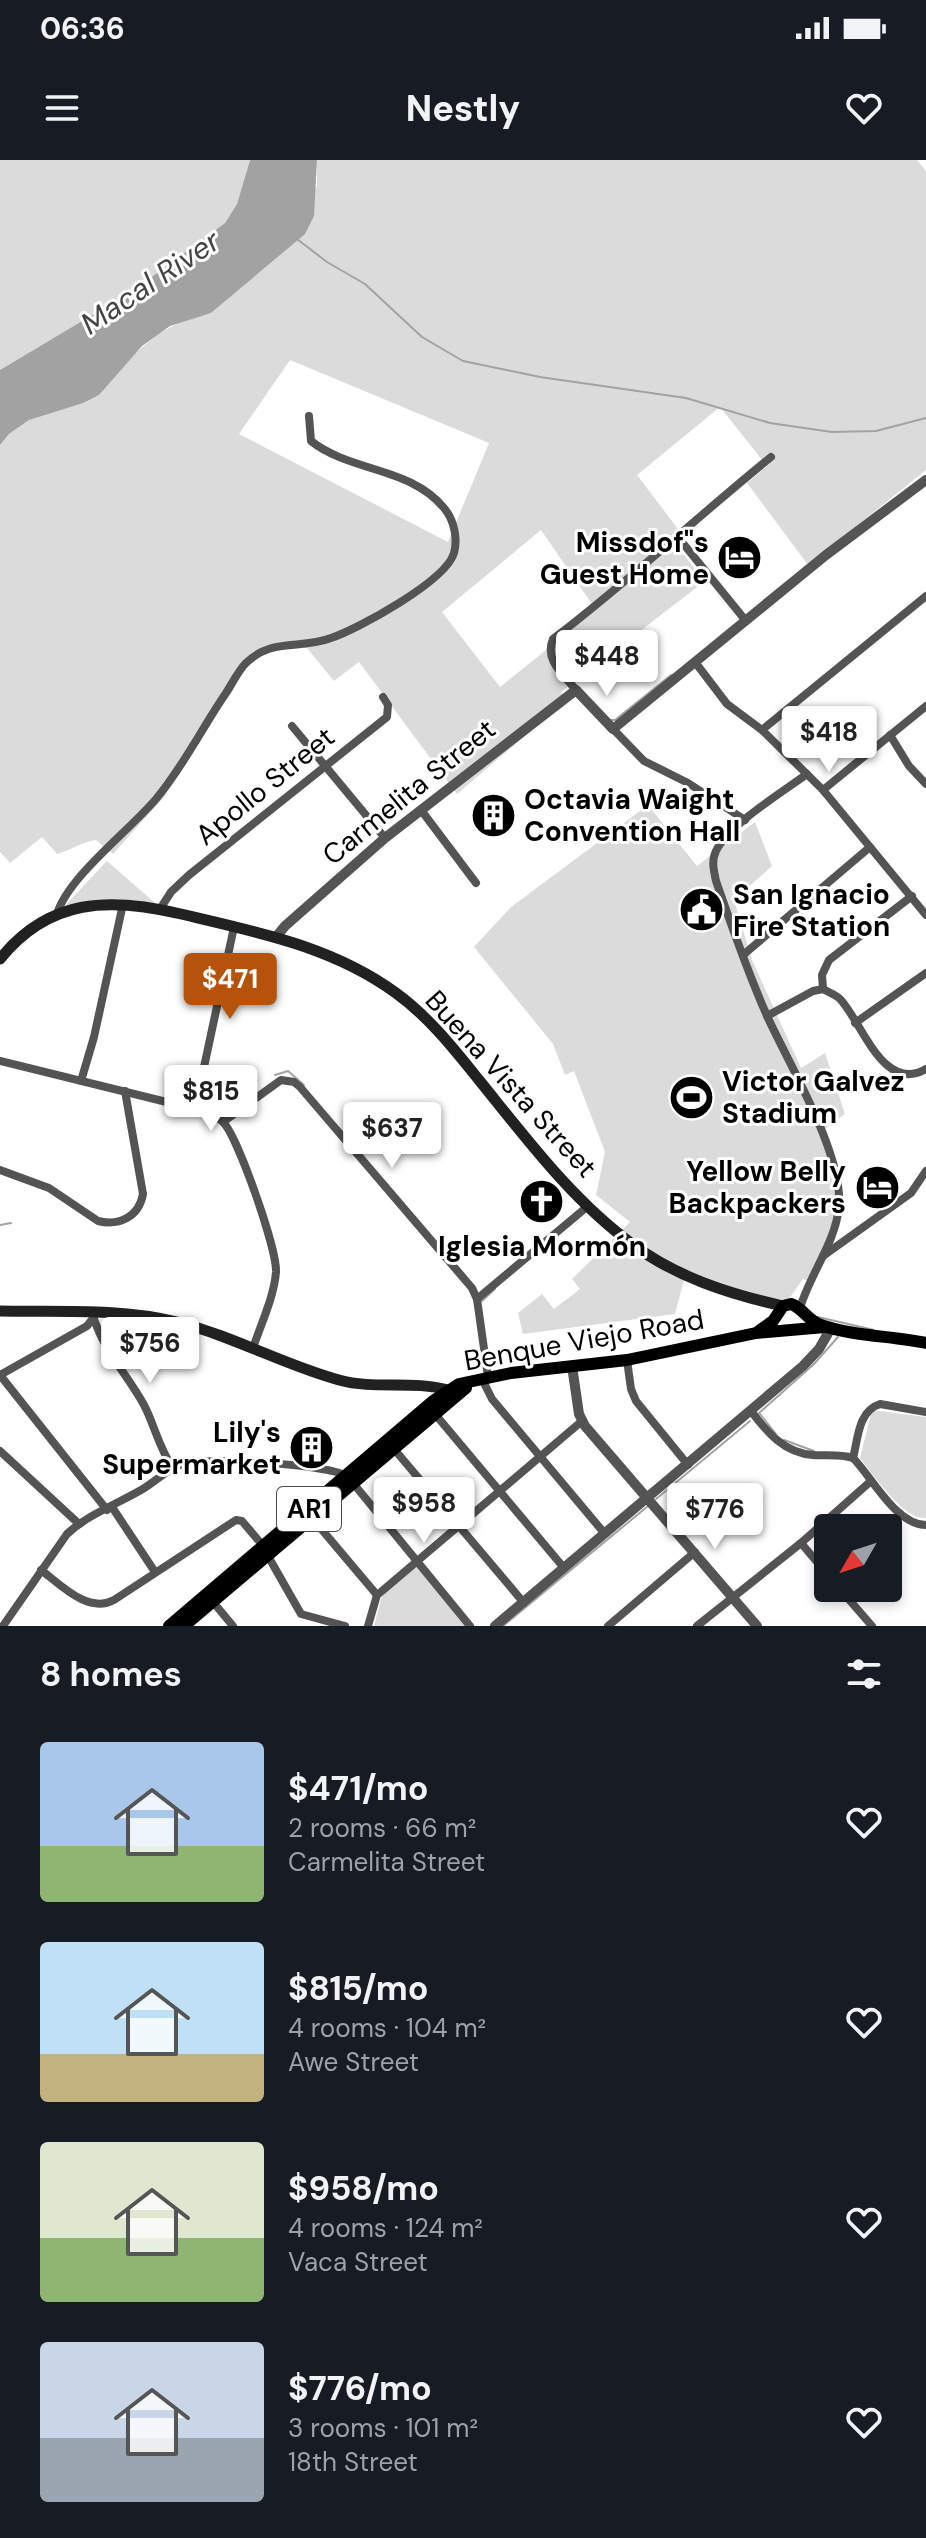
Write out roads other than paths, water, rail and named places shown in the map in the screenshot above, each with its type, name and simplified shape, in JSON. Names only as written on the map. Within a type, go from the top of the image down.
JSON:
[{"type":"highway","name":"AR1","points":[[788,1310],[828,1328]]},
{"type":"highway","points":[[788,1310],[801,1324],[790,1330],[780,1326],[788,1310]]},
{"type":"highway","name":"Benque Viejo Road","points":[[756,1333],[788,1310]]},
{"type":"highway","name":"AR1","points":[[790,1330],[828,1328],[926,1343]]},
{"type":"highway","name":"Benque Viejo Road","points":[[448,1390],[459,1384],[483,1379],[627,1360],[756,1333],[790,1330]]},
{"type":"highway","name":"AR1","points":[[169,1626],[312,1518],[350,1480],[483,1379]]},
{"type":"highway","name":"AR1","points":[[184,1626],[448,1390]]},
{"type":"main road","name":"Buena Vista Street","points":[[0,959],[25,933],[57,914],[95,904],[160,909],[312,948],[382,984],[417,1010],[450,1044],[544,1159],[588,1206],[623,1237],[652,1258],[705,1284],[788,1310]]},
{"type":"main road","name":"Benque Viejo Road","points":[[0,1311],[155,1317],[199,1329],[291,1364],[356,1384],[425,1385],[448,1390]]},
{"type":"street","points":[[57,914],[64,899],[87,871],[157,798],[245,664],[267,647],[330,639],[360,624],[411,596],[434,579],[454,555],[455,528],[444,508],[412,482],[327,453],[311,441],[309,416]]},
{"type":"street","points":[[745,820],[688,783],[644,761],[576,690],[551,660],[548,650],[553,639],[618,589],[771,457]]},
{"type":"street","points":[[613,729],[826,555],[926,480]]},
{"type":"street","points":[[677,536],[746,621]]},
{"type":"street","points":[[762,730],[926,596]]},
{"type":"street","points":[[695,662],[727,704],[762,730],[823,790],[926,915]]},
{"type":"street","name":"Carmelita Street","points":[[276,937],[385,838],[576,690]]},
{"type":"street","name":"Apollo Street","points":[[160,909],[171,892],[189,875],[387,717],[388,705],[383,697]]},
{"type":"street","points":[[823,790],[926,706]]},
{"type":"street","points":[[292,726],[385,838]]},
{"type":"street","points":[[890,735],[909,766],[926,784]]},
{"type":"street","points":[[788,1310],[822,1256],[839,1207],[834,1168],[767,1016],[713,866],[721,843],[745,820],[807,774]]},
{"type":"street","points":[[421,810],[476,883]]},
{"type":"street","points":[[743,955],[870,847]]},
{"type":"street","points":[[823,989],[822,975],[829,960],[912,896]]},
{"type":"street","points":[[81,1081],[94,1037],[123,904]]},
{"type":"street","points":[[195,1109],[234,927]]},
{"type":"street","points":[[855,1023],[926,973]]},
{"type":"street","points":[[767,1016],[813,991],[823,989],[839,999],[880,1058],[901,1074],[910,1076],[926,1069]]},
{"type":"street","points":[[0,1061],[195,1109],[223,1122],[236,1143],[275,1262],[272,1290],[253,1348]]},
{"type":"street","points":[[223,1122],[274,1083],[287,1079],[294,1082],[472,1288],[477,1299],[483,1379],[492,1399],[605,1534]]},
{"type":"street","points":[[0,1170],[49,1188],[98,1221],[124,1220],[138,1209],[144,1185],[125,1091]]},
{"type":"street","points":[[822,1256],[911,1193],[926,1171]]},
{"type":"street","points":[[477,1299],[588,1206]]},
{"type":"street","points":[[788,1310],[809,1281]]},
{"type":"street","points":[[94,1316],[87,1326],[0,1375],[110,1508],[155,1572]]},
{"type":"street","points":[[94,1316],[112,1358],[146,1409],[161,1450],[173,1468]]},
{"type":"street","points":[[495,1626],[813,1356],[828,1328]]},
{"type":"street","points":[[627,1360],[636,1401],[688,1465]]},
{"type":"street","points":[[572,1366],[582,1421],[757,1626]]},
{"type":"street","points":[[853,1458],[862,1419],[873,1406],[880,1404],[926,1412]]},
{"type":"street","points":[[751,1411],[771,1437],[787,1447],[810,1455],[853,1458],[905,1518],[926,1525]]},
{"type":"street","points":[[435,1414],[564,1568]]},
{"type":"street","points":[[368,1626],[377,1595],[582,1421]]},
{"type":"street","points":[[394,1449],[524,1603]]},
{"type":"street","points":[[0,1451],[79,1524]]},
{"type":"street","points":[[3,1626],[61,1540],[79,1524],[173,1468],[190,1462],[226,1462],[329,1469],[350,1480],[470,1626]]},
{"type":"street","points":[[697,1626],[801,1543],[871,1481]]},
{"type":"street","points":[[312,1518],[377,1595]]},
{"type":"street","points":[[41,1570],[89,1603],[103,1605],[240,1519],[266,1552],[301,1614],[345,1626]]},
{"type":"street","points":[[801,1543],[814,1558]]},
{"type":"street","points":[[608,1626],[695,1552]]},
{"type":"street","points":[[213,1602],[233,1626]]},
{"type":"street","points":[[851,1602],[872,1626]]},
{"type":"water","name":"Macal River","points":[[250,160],[317,160],[314,216],[305,234],[211,313],[170,326],[142,346],[99,395],[29,420],[9,434],[0,445],[0,370],[134,290],[225,223],[237,204]]},
{"type":"waterway","points":[[297,239],[327,262],[365,284],[422,337],[463,361],[540,377],[686,398],[770,423],[832,432],[876,431],[926,418]]},
{"type":"waterway","points":[[609,720],[615,720],[671,675]]},
{"type":"waterway","points":[[275,1075],[288,1071],[304,1085]]},
{"type":"waterway","points":[[0,1225],[11,1223]]},
{"type":"waterway","points":[[482,1301],[495,1289]]},
{"type":"waterway","points":[[818,1317],[874,1330]]},
{"type":"waterway","points":[[758,1414],[814,1364],[838,1337]]},
{"type":"waterway","points":[[760,1414],[776,1434]]},
{"type":"waterway","points":[[656,1499],[750,1421]]},
{"type":"waterway","points":[[784,1440],[814,1451]]},
{"type":"waterway","points":[[503,1626],[648,1506]]},
{"type":"place","name":"Missdof\"s Guest Home","points":[[740,558]]},
{"type":"place","name":"Octavia Waight Convention Hall","points":[[493,815]]},
{"type":"place","name":"San Ignacio Fire Station","points":[[702,910]]},
{"type":"place","name":"Victor Galvez Stadium","points":[[691,1097]]},
{"type":"place","name":"Yellow Belly Backpackers","points":[[877,1187]]},
{"type":"place","name":"Iglesia Mormón","points":[[542,1201]]},
{"type":"place","name":"Lily's Supermarket","points":[[312,1448]]}]
